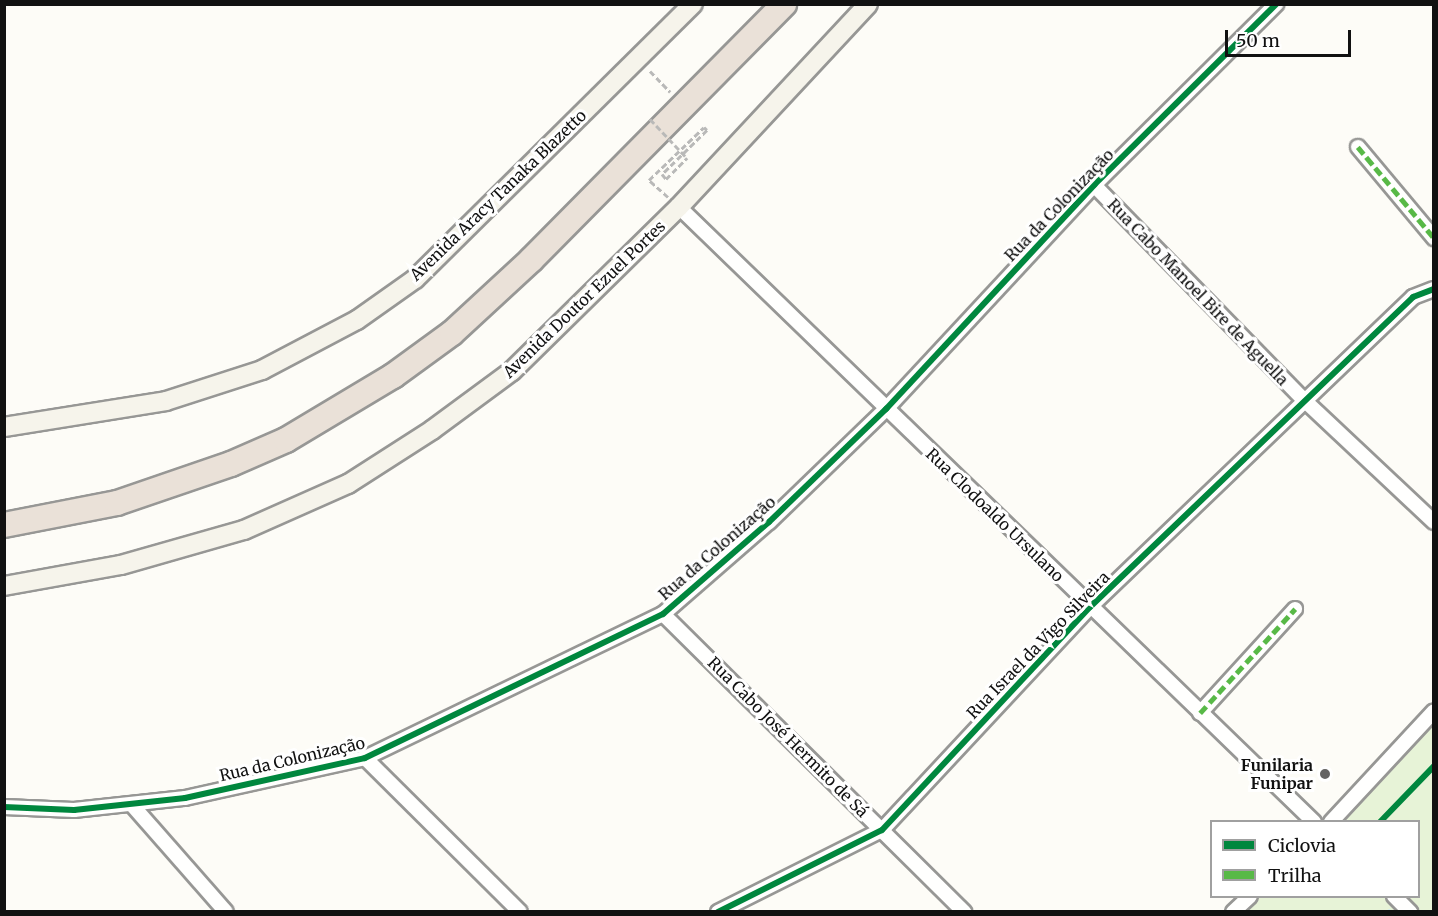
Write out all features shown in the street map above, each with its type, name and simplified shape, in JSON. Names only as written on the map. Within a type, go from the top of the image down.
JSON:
[{"type":"highway","points":[[4,525],[117,504],[231,464],[286,440],[393,376],[452,333],[531,260],[784,4]]},
{"type":"main road","name":"Avenida Aracy Tanaka Blazetto","points":[[4,427],[166,401],[262,370],[357,320],[415,279],[693,4]]},
{"type":"main road","name":"Avenida Doutor Ezuel Portes","points":[[4,586],[121,565],[244,530],[348,484],[432,430],[512,371],[679,207],[868,4]]},
{"type":"street","name":"Rua da Colonização","points":[[4,807],[74,810],[185,798],[365,758],[663,614],[769,522],[886,409],[1094,185],[1276,4]]},
{"type":"street","points":[[1358,147],[1434,238]]},
{"type":"street","name":"Rua Cabo Manoel Bire de Aguella","points":[[1094,185],[1304,400],[1434,522]]},
{"type":"street","name":"Rua Clodoaldo Ursulano","points":[[679,207],[1312,820]]},
{"type":"street","name":"Rua Israel da Vigo Silveira","points":[[718,912],[882,830],[1090,607],[1413,297],[1434,289]]},
{"type":"street","points":[[1200,713],[1295,609]]},
{"type":"street","name":"Rua Cabo José Hermito de Sá","points":[[663,614],[964,912]]},
{"type":"street","points":[[1333,820],[1434,711]]},
{"type":"street","points":[[365,758],[520,912]]},
{"type":"street","points":[[132,805],[226,912]]},
{"type":"street","points":[[1233,912],[1249,898]]},
{"type":"street","points":[[1395,898],[1410,912]]},
{"type":"path","points":[[650,119],[687,158],[666,179],[662,174],[707,130],[704,127],[650,180],[679,207]]},
{"type":"green space","points":[[1433,723],[1433,911],[1241,912],[1255,898],[1420,898],[1420,820],[1334,820]]},
{"type":"marked path","points":[[1358,147],[1434,238]]},
{"type":"marked path","points":[[1200,713],[1295,609]]},
{"type":"cycle path","points":[[4,807],[74,810],[185,798],[365,758],[663,614],[769,522],[886,409],[1094,185],[1276,4]]},
{"type":"cycle path","points":[[718,912],[882,830],[1090,607],[1413,297],[1434,289]]},
{"type":"cycle path","points":[[1382,820],[1434,766]]},
{"type":"place","name":"Funilaria Funipar","points":[[1325,774]]}]
